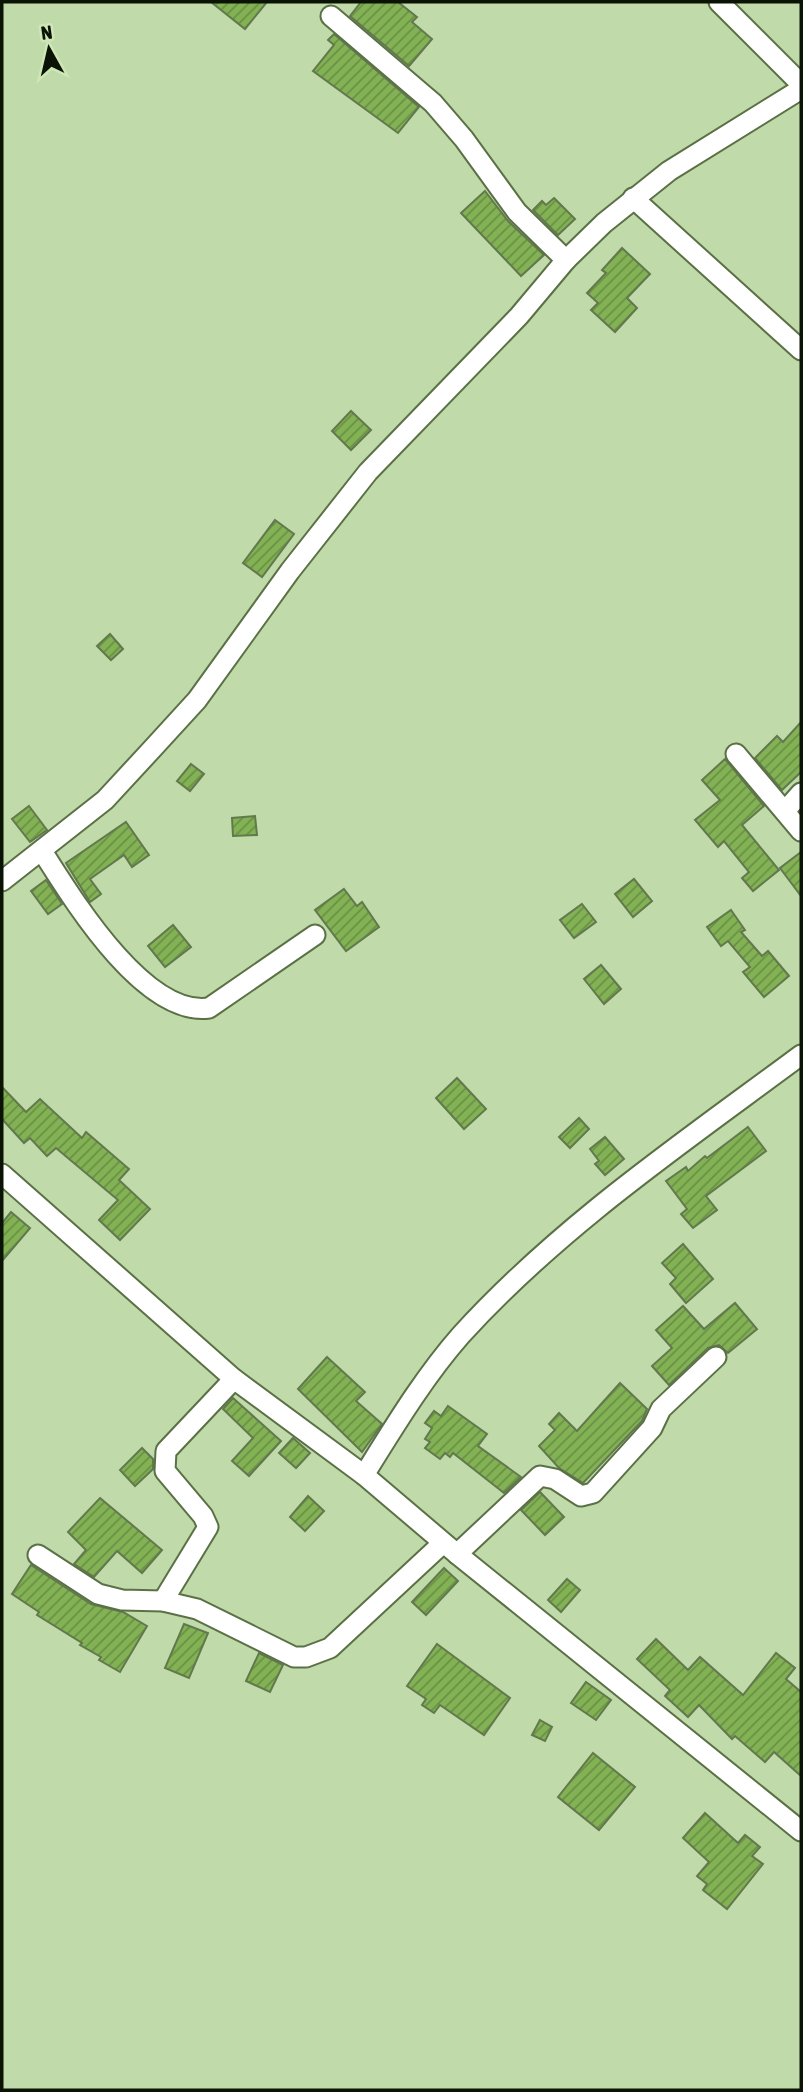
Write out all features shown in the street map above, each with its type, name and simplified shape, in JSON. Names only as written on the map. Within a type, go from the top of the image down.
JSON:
[{"type":"street","points":[[2,881],[105,800],[188,709],[368,472],[519,316],[566,260],[633,198],[703,148],[801,86],[719,2]]},
{"type":"street","points":[[331,16],[433,103],[464,138],[517,212],[566,260]]},
{"type":"street","points":[[633,198],[801,350]]},
{"type":"street","points":[[736,754],[801,831]]},
{"type":"street","points":[[785,811],[801,793]]},
{"type":"street","points":[[42,851],[77,905],[123,964],[148,985],[189,1006],[209,1008],[315,935]]},
{"type":"street","points":[[364,1475],[401,1415],[460,1337],[533,1261],[801,1055]]},
{"type":"street","points":[[2,1174],[234,1379],[364,1475],[450,1548],[801,1831]]},
{"type":"street","points":[[38,1555],[98,1594],[122,1600],[163,1601],[197,1609],[282,1653],[306,1657],[330,1648],[540,1476],[555,1479],[580,1496],[593,1493],[652,1428],[664,1405],[716,1357]]},
{"type":"street","points":[[163,1601],[208,1527],[203,1516],[165,1471],[166,1451],[234,1379]]},
{"type":"building","points":[[211,2],[267,2],[245,29]]},
{"type":"building","points":[[361,2],[398,2],[417,17],[412,22],[432,39],[409,66],[350,16]]},
{"type":"building","points":[[334,34],[419,107],[398,133],[313,71],[334,45],[328,40]]},
{"type":"building","points":[[485,191],[508,221],[544,255],[521,276],[461,213]]},
{"type":"building","points":[[554,198],[575,219],[558,235],[533,210],[542,201],[546,205]]},
{"type":"building","points":[[622,248],[650,274],[627,298],[637,308],[615,332],[591,310],[598,303],[587,293],[606,273],[602,270]]},
{"type":"building","points":[[351,411],[371,430],[351,450],[332,431]]},
{"type":"building","points":[[275,520],[294,534],[262,577],[243,563]]},
{"type":"building","points":[[110,634],[123,649],[111,660],[97,646]]},
{"type":"building","points":[[801,722],[801,772],[782,790],[755,758],[777,736],[783,742]]},
{"type":"building","points":[[725,759],[764,806],[742,825],[779,870],[753,891],[742,878],[749,872],[724,841],[718,847],[695,820],[720,800],[702,780]]},
{"type":"building","points":[[191,764],[204,774],[190,791],[177,781]]},
{"type":"building","points":[[29,806],[47,830],[30,842],[12,819]]},
{"type":"building","points":[[255,816],[257,835],[233,836],[232,818]]},
{"type":"building","points":[[126,822],[149,855],[132,867],[124,855],[90,879],[101,894],[90,902],[66,863]]},
{"type":"building","points":[[801,852],[801,896],[780,868]]},
{"type":"building","points":[[634,879],[652,901],[633,917],[615,894]]},
{"type":"building","points":[[46,880],[62,904],[48,914],[31,891]]},
{"type":"building","points":[[344,889],[357,906],[362,902],[379,927],[346,951],[315,910]]},
{"type":"building","points":[[582,904],[596,922],[574,938],[560,920]]},
{"type":"building","points":[[731,910],[745,930],[741,932],[762,956],[768,951],[789,976],[764,997],[743,972],[750,967],[728,941],[721,946],[707,927]]},
{"type":"building","points":[[173,925],[191,947],[165,967],[148,946]]},
{"type":"building","points":[[601,965],[621,989],[604,1004],[584,979]]},
{"type":"building","points":[[457,1078],[486,1109],[464,1129],[436,1098]]},
{"type":"building","points":[[2,1087],[26,1112],[40,1099],[82,1138],[86,1132],[129,1169],[119,1180],[150,1209],[120,1240],[99,1220],[118,1200],[56,1148],[47,1156],[30,1138],[24,1143],[2,1119]]},
{"type":"building","points":[[579,1118],[589,1129],[570,1148],[559,1137]]},
{"type":"building","points":[[748,1127],[766,1151],[706,1196],[717,1210],[693,1228],[681,1214],[687,1209],[666,1181],[686,1167],[688,1171]]},
{"type":"building","points":[[605,1137],[624,1159],[605,1175],[595,1164],[599,1161],[590,1149]]},
{"type":"building","points":[[11,1212],[30,1228],[2,1261],[2,1223]]},
{"type":"building","points":[[683,1244],[713,1279],[686,1303],[670,1284],[676,1278],[662,1263]]},
{"type":"building","points":[[735,1303],[757,1329],[728,1353],[719,1345],[708,1348],[669,1385],[652,1366],[672,1348],[656,1330],[683,1306],[704,1329]]},
{"type":"building","points":[[327,1357],[365,1392],[356,1401],[382,1424],[362,1452],[298,1389]]},
{"type":"building","points":[[620,1383],[647,1409],[642,1421],[583,1483],[559,1468],[539,1446],[555,1430],[549,1424],[559,1413],[577,1431]]},
{"type":"building","points":[[233,1398],[281,1441],[249,1476],[232,1461],[253,1438],[223,1409]]},
{"type":"building","points":[[448,1406],[487,1434],[478,1446],[521,1477],[504,1493],[453,1453],[450,1457],[445,1453],[440,1459],[425,1448],[430,1442],[425,1439],[432,1428],[425,1423],[434,1411],[441,1416]]},
{"type":"building","points":[[293,1438],[310,1453],[296,1468],[279,1453]]},
{"type":"building","points":[[142,1448],[153,1459],[153,1469],[135,1486],[120,1470]]},
{"type":"building","points":[[540,1492],[564,1517],[545,1535],[521,1510]]},
{"type":"building","points":[[308,1496],[324,1511],[305,1531],[290,1517]]},
{"type":"building","points":[[100,1498],[162,1550],[142,1573],[117,1551],[94,1577],[74,1564],[86,1550],[68,1532]]},
{"type":"building","points":[[31,1565],[91,1604],[123,1612],[147,1626],[120,1672],[99,1660],[101,1657],[37,1615],[39,1612],[12,1594]]},
{"type":"building","points":[[444,1568],[458,1581],[426,1615],[412,1602]]},
{"type":"building","points":[[567,1579],[580,1590],[561,1612],[548,1600]]},
{"type":"building","points":[[184,1624],[208,1633],[189,1678],[165,1668]]},
{"type":"building","points":[[656,1639],[688,1670],[700,1657],[743,1695],[776,1653],[795,1668],[786,1679],[801,1692],[801,1776],[774,1752],[765,1762],[735,1736],[732,1739],[699,1705],[688,1717],[665,1696],[670,1690],[637,1659]]},
{"type":"building","points":[[437,1644],[510,1698],[484,1735],[440,1705],[434,1713],[422,1705],[426,1699],[407,1686]]},
{"type":"building","points":[[259,1653],[283,1665],[270,1692],[246,1681]]},
{"type":"building","points":[[586,1682],[611,1700],[596,1720],[571,1703]]},
{"type":"building","points":[[540,1720],[552,1727],[545,1741],[532,1735]]},
{"type":"building","points":[[593,1753],[635,1787],[599,1830],[558,1797]]},
{"type":"building","points":[[705,1813],[738,1843],[745,1835],[760,1847],[752,1856],[763,1864],[727,1909],[703,1890],[707,1884],[697,1876],[709,1862],[683,1838]]}]
